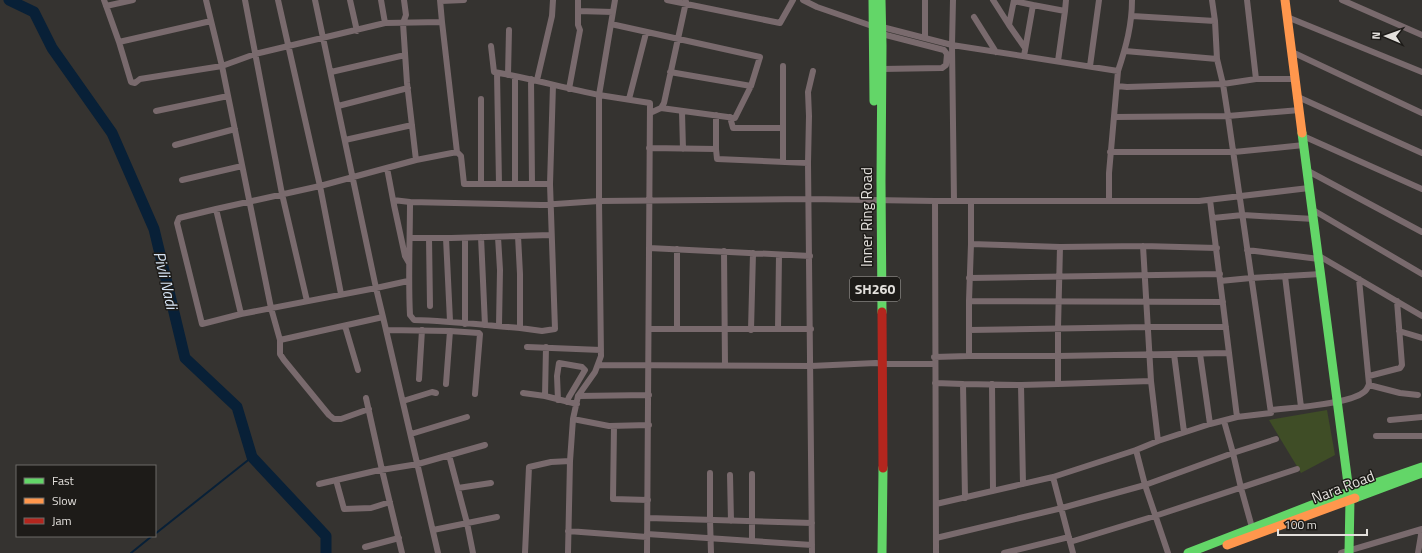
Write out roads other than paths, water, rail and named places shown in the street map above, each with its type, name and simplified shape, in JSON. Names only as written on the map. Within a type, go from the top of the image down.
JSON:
[{"type":"main road","name":"Inner Ring Road","points":[[873,0],[872,26],[875,175],[877,200]]},
{"type":"main road","name":"Inner Ring Road","points":[[881,0],[882,69],[877,200],[879,364],[884,511],[882,553]]},
{"type":"main road","points":[[1285,0],[1349,496],[1346,552]]},
{"type":"main road","name":"Inner Ring Road","points":[[876,553],[879,364]]},
{"type":"main road","points":[[1349,496],[1422,467]]},
{"type":"main road","name":"Nara Road","points":[[1206,553],[1253,532],[1349,496],[1422,472]]},
{"type":"main road","points":[[1188,553],[1253,532]]},
{"type":"street","points":[[133,0],[105,3],[131,82],[135,83],[140,79],[222,66],[256,54],[357,31],[385,23],[442,22]]},
{"type":"street","points":[[206,0],[222,66],[271,308],[280,340],[280,354],[329,415],[334,419],[341,420],[369,409]]},
{"type":"street","points":[[245,0],[282,194],[307,301]]},
{"type":"street","points":[[278,0],[320,186],[341,294]]},
{"type":"street","points":[[315,0],[376,288],[438,553]]},
{"type":"street","points":[[350,0],[357,31]]},
{"type":"street","points":[[381,0],[385,23]]},
{"type":"street","points":[[404,0],[406,15],[403,23],[416,160]]},
{"type":"street","points":[[464,0],[440,0],[457,152],[462,156],[464,184],[550,184]]},
{"type":"street","points":[[532,184],[534,80],[552,16],[553,0]]},
{"type":"street","points":[[569,89],[580,30],[578,25],[578,0]]},
{"type":"street","points":[[568,553],[570,461],[573,419],[578,396],[598,367],[601,350],[599,95],[615,0]]},
{"type":"street","points":[[667,0],[686,2],[780,23],[793,0]]},
{"type":"street","points":[[802,0],[813,2],[872,26]]},
{"type":"street","points":[[925,0],[925,38]]},
{"type":"street","points":[[953,0],[952,45],[954,201]]},
{"type":"street","points":[[993,0],[1025,48]]},
{"type":"street","points":[[1058,61],[1066,0]]},
{"type":"street","points":[[1090,66],[1099,0]]},
{"type":"street","points":[[1109,201],[1110,152],[1118,70],[1125,51],[1132,16],[1132,0]]},
{"type":"street","points":[[1212,0],[1215,21],[1217,59],[1223,84],[1234,152],[1271,410]]},
{"type":"street","points":[[1247,0],[1256,79]]},
{"type":"street","points":[[1342,0],[1422,35]]},
{"type":"street","points":[[1009,25],[1014,1],[1064,11]]},
{"type":"street","points":[[661,108],[664,102],[686,2]]},
{"type":"street","points":[[1024,56],[1033,5]]},
{"type":"street","points":[[578,11],[613,12]]},
{"type":"street","points":[[1132,16],[1215,21]]},
{"type":"street","points":[[974,17],[996,52]]},
{"type":"street","points":[[1287,17],[1422,72]]},
{"type":"street","points":[[119,42],[211,21]]},
{"type":"street","points":[[611,24],[646,33],[760,57],[751,86],[735,118],[661,108],[650,113]]},
{"type":"street","points":[[508,75],[509,30]]},
{"type":"street","points":[[882,31],[925,38],[952,45],[1118,70]]},
{"type":"street","points":[[882,31],[944,50],[947,54],[946,66],[942,68],[882,69]]},
{"type":"street","points":[[629,99],[646,33]]},
{"type":"street","points":[[491,46],[494,72],[599,95],[650,103],[648,201],[649,425],[647,553]]},
{"type":"street","points":[[1125,51],[1217,59]]},
{"type":"street","points":[[1292,52],[1422,114]]},
{"type":"street","points":[[331,72],[406,55]]},
{"type":"street","points":[[783,66],[783,162]]},
{"type":"street","points":[[812,553],[811,329],[808,163],[810,116],[808,92],[813,71]]},
{"type":"street","points":[[670,72],[751,86]]},
{"type":"street","points":[[497,73],[499,184]]},
{"type":"street","points":[[515,77],[515,184]]},
{"type":"street","points":[[1117,86],[1223,84],[1256,79],[1295,79]]},
{"type":"street","points":[[410,202],[410,266],[408,281],[410,315],[412,319],[450,321],[465,324],[499,325],[542,331],[555,329],[550,184],[553,85]]},
{"type":"street","points":[[338,106],[408,88]]},
{"type":"street","points":[[156,110],[228,96]]},
{"type":"street","points":[[1298,97],[1422,154]]},
{"type":"street","points":[[481,99],[481,184]]},
{"type":"street","points":[[1114,117],[1228,116],[1300,110]]},
{"type":"street","points":[[682,112],[683,149]]},
{"type":"street","points":[[716,115],[716,149],[718,159],[808,163]]},
{"type":"street","points":[[730,117],[733,128],[783,128]]},
{"type":"street","points":[[345,140],[412,125]]},
{"type":"street","points":[[175,145],[235,129]]},
{"type":"street","points":[[1110,152],[1234,152],[1304,140],[1422,189]]},
{"type":"street","points":[[649,148],[716,149]]},
{"type":"street","points":[[408,281],[241,314],[202,324],[176,223],[179,218],[320,186],[416,160],[457,152]]},
{"type":"street","points":[[182,180],[242,166]]},
{"type":"street","points":[[387,168],[405,256],[410,266]]},
{"type":"street","points":[[1308,171],[1422,232]]},
{"type":"street","points":[[393,200],[410,202],[541,205],[599,201],[809,199],[935,201],[1210,200],[1309,188]]},
{"type":"street","points":[[1210,200],[1237,417]]},
{"type":"street","points":[[935,201],[934,364],[936,553]]},
{"type":"street","points":[[969,356],[971,201]]},
{"type":"street","points":[[216,210],[241,314]]},
{"type":"street","points":[[1213,218],[1313,214],[1422,274]]},
{"type":"street","points":[[410,238],[551,235]]},
{"type":"street","points":[[518,236],[520,328]]},
{"type":"street","points":[[481,237],[485,325]]},
{"type":"street","points":[[498,237],[500,277],[499,325]]},
{"type":"street","points":[[429,238],[430,306]]},
{"type":"street","points":[[446,238],[450,321]]},
{"type":"street","points":[[465,238],[465,324]]},
{"type":"street","points":[[970,244],[1060,247],[1142,246],[1217,248]]},
{"type":"street","points":[[1142,246],[1151,381],[1158,441]]},
{"type":"street","points":[[1058,384],[1060,247]]},
{"type":"street","points":[[649,248],[724,250],[810,256]]},
{"type":"street","points":[[677,249],[677,329]]},
{"type":"street","points":[[724,250],[725,365]]},
{"type":"street","points":[[1248,250],[1319,258],[1359,279],[1422,316]]},
{"type":"street","points":[[751,330],[753,253]]},
{"type":"street","points":[[778,329],[779,255]]},
{"type":"street","points":[[969,278],[1220,274]]},
{"type":"street","points":[[1220,281],[1321,274]]},
{"type":"street","points":[[1285,276],[1301,407]]},
{"type":"street","points":[[936,504],[1053,477],[1136,450],[1184,432],[1237,417],[1271,412],[1271,410],[1337,402],[1359,395],[1366,391],[1369,385],[1359,279]]},
{"type":"street","points":[[969,301],[1223,302]]},
{"type":"street","points":[[1368,376],[1400,368],[1402,364],[1396,301]]},
{"type":"street","points":[[280,340],[383,317]]},
{"type":"street","points":[[345,326],[358,370]]},
{"type":"street","points":[[969,330],[1226,327]]},
{"type":"street","points":[[649,329],[811,329]]},
{"type":"street","points":[[386,330],[450,331],[480,334],[475,394]]},
{"type":"street","points":[[419,379],[422,330]]},
{"type":"street","points":[[1399,330],[1422,338]]},
{"type":"street","points":[[446,384],[450,331]]},
{"type":"street","points":[[527,347],[601,350]]},
{"type":"street","points":[[545,396],[546,347]]},
{"type":"street","points":[[934,357],[1228,353]]},
{"type":"street","points":[[1174,354],[1184,432]]},
{"type":"street","points":[[1200,354],[1210,424]]},
{"type":"street","points":[[558,400],[557,376],[559,363],[582,367],[585,370],[598,367],[649,365],[811,366],[934,364]]},
{"type":"street","points":[[567,402],[585,370]]},
{"type":"street","points":[[935,383],[1021,385],[1151,381]]},
{"type":"street","points":[[963,384],[965,498]]},
{"type":"street","points":[[992,384],[993,491]]},
{"type":"street","points":[[1021,385],[1023,484]]},
{"type":"street","points":[[1369,385],[1400,393],[1418,395]]},
{"type":"street","points":[[403,401],[432,392],[436,393]]},
{"type":"street","points":[[523,393],[545,396],[577,404]]},
{"type":"street","points":[[578,396],[649,395]]},
{"type":"street","points":[[366,398],[402,553]]},
{"type":"street","points":[[411,434],[467,417]]},
{"type":"street","points":[[1390,420],[1422,417]]},
{"type":"street","points":[[573,419],[609,426],[649,425]]},
{"type":"street","points":[[1224,421],[1253,532]]},
{"type":"street","points":[[614,426],[612,499],[648,500]]},
{"type":"street","points":[[1376,436],[1422,436]]},
{"type":"street","points":[[936,538],[1062,508],[1145,484],[1276,439]]},
{"type":"street","points":[[319,484],[382,470],[418,464],[485,445]]},
{"type":"street","points":[[1136,450],[1145,484],[1168,553]]},
{"type":"street","points":[[449,455],[474,553]]},
{"type":"street","points":[[526,553],[529,467],[551,462],[570,461]]},
{"type":"street","points":[[1004,553],[1069,540],[1155,516],[1297,469]]},
{"type":"street","points":[[710,473],[711,553]]},
{"type":"street","points":[[752,474],[752,541]]},
{"type":"street","points":[[730,475],[731,521]]},
{"type":"street","points":[[1053,477],[1073,553]]},
{"type":"street","points":[[336,480],[344,510],[371,508],[390,502]]},
{"type":"street","points":[[458,488],[492,483]]},
{"type":"street","points":[[433,530],[497,517]]},
{"type":"street","points":[[648,518],[812,523]]},
{"type":"street","points":[[1346,552],[1422,529],[1418,553]]},
{"type":"street","points":[[568,531],[812,545]]},
{"type":"street","points":[[365,547],[399,538]]},
{"type":"waterway","name":"Pivli Nadi","points":[[9,0],[34,12],[52,48],[112,133],[154,229],[185,358],[237,407],[252,457],[326,536],[326,553]]},
{"type":"waterway","points":[[156,533],[252,457]]},
{"type":"waterway","points":[[131,553],[151,537]]}]
